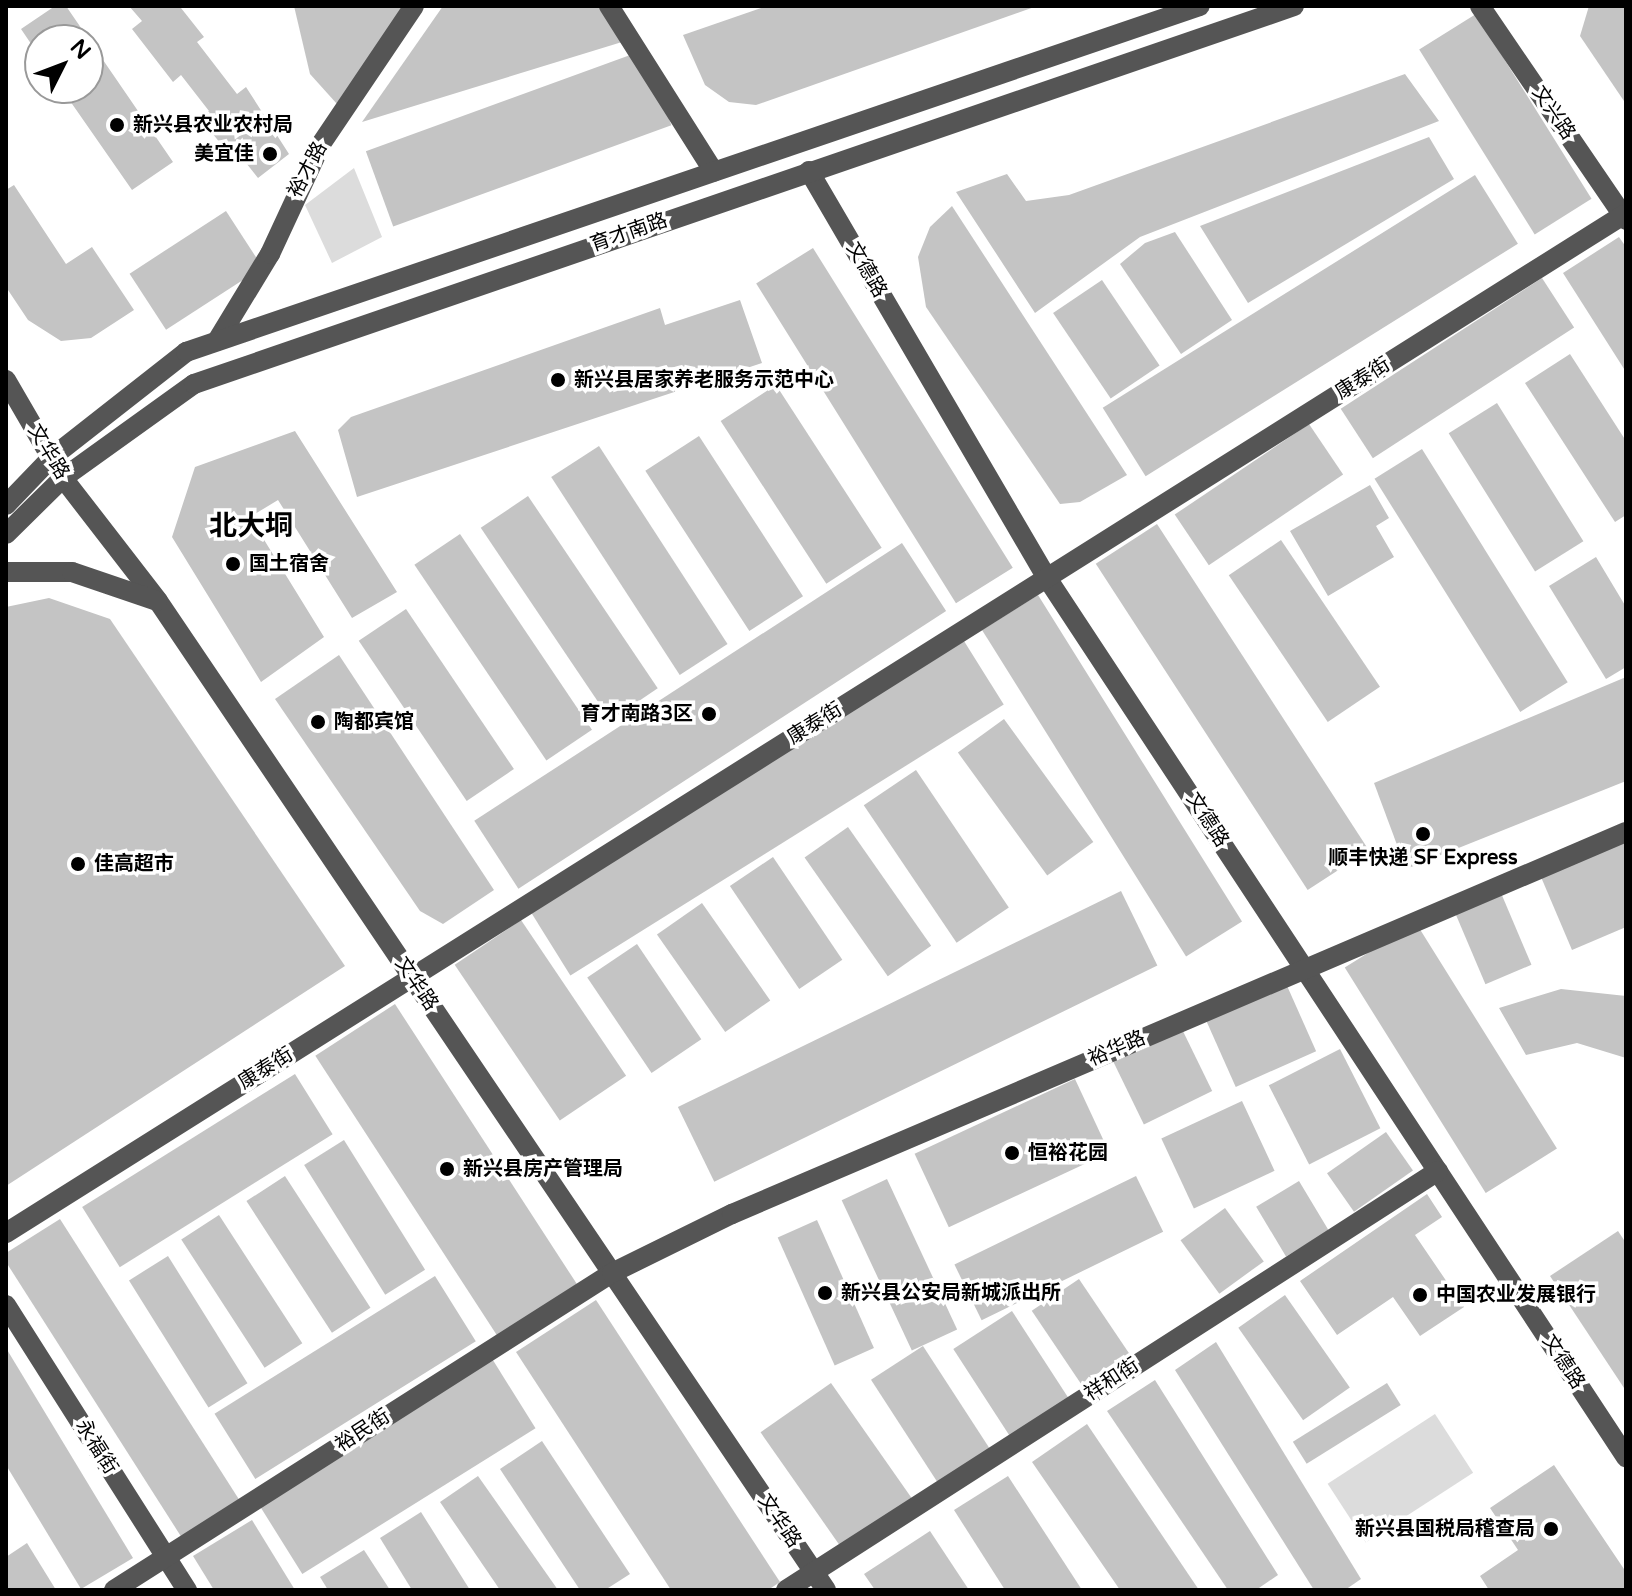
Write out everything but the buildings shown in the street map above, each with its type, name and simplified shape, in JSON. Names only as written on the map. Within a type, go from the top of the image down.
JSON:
[{"type":"street","name":"裕才路","points":[[217,341],[270,254],[321,144],[414,6]]},
{"type":"street","points":[[609,6],[714,172]]},
{"type":"street","name":"育才南路","points":[[6,505],[51,458],[186,352],[714,172],[1162,12],[1200,6]]},
{"type":"street","name":"育才南路","points":[[6,534],[63,478],[194,384],[1294,6]]},
{"type":"street","name":"文兴路","points":[[1480,6],[1625,217]]},
{"type":"street","points":[[1162,12],[1186,43]]},
{"type":"street","name":"文德路","points":[[809,171],[1047,578],[1626,1457]]},
{"type":"street","name":"康泰街","points":[[6,1233],[1625,217]]},
{"type":"street","name":"文华路","points":[[6,380],[63,478],[158,601],[826,1590]]},
{"type":"street","points":[[6,572],[72,572],[158,601]]},
{"type":"street","name":"裕华路","points":[[612,1273],[732,1214],[1626,832]]},
{"type":"street","name":"祥和街","points":[[786,1590],[1438,1171]]},
{"type":"street","name":"裕民街","points":[[114,1590],[612,1273]]},
{"type":"street","name":"永福街","points":[[6,1305],[187,1590]]},
{"type":"shaded area","points":[[354,168],[382,237],[332,263],[305,205]]},
{"type":"shaded area","points":[[1435,1414],[1473,1473],[1366,1542],[1328,1484]]},
{"type":"place","name":"新兴县农业农村局","points":[[117,125]]},
{"type":"place","name":"美宜佳","points":[[270,154]]},
{"type":"place","name":"新兴县居家养老服务示范中心","points":[[558,380]]},
{"type":"place","name":"国土宿舍","points":[[233,564]]},
{"type":"place","name":"育才南路3区","points":[[709,714]]},
{"type":"place","name":"陶都宾馆","points":[[318,722]]},
{"type":"place","name":"顺丰快递 SF Express","points":[[1423,834]]},
{"type":"place","name":"佳高超市","points":[[78,864]]},
{"type":"place","name":"恒裕花园","points":[[1012,1153]]},
{"type":"place","name":"新兴县房产管理局","points":[[447,1169]]},
{"type":"place","name":"新兴县公安局新城派出所","points":[[825,1293]]},
{"type":"place","name":"中国农业发展银行","points":[[1420,1295]]},
{"type":"place","name":"新兴县国税局稽查局","points":[[1551,1529]]},
{"type":"district","name":"北大垌","points":[[251,526]]}]
